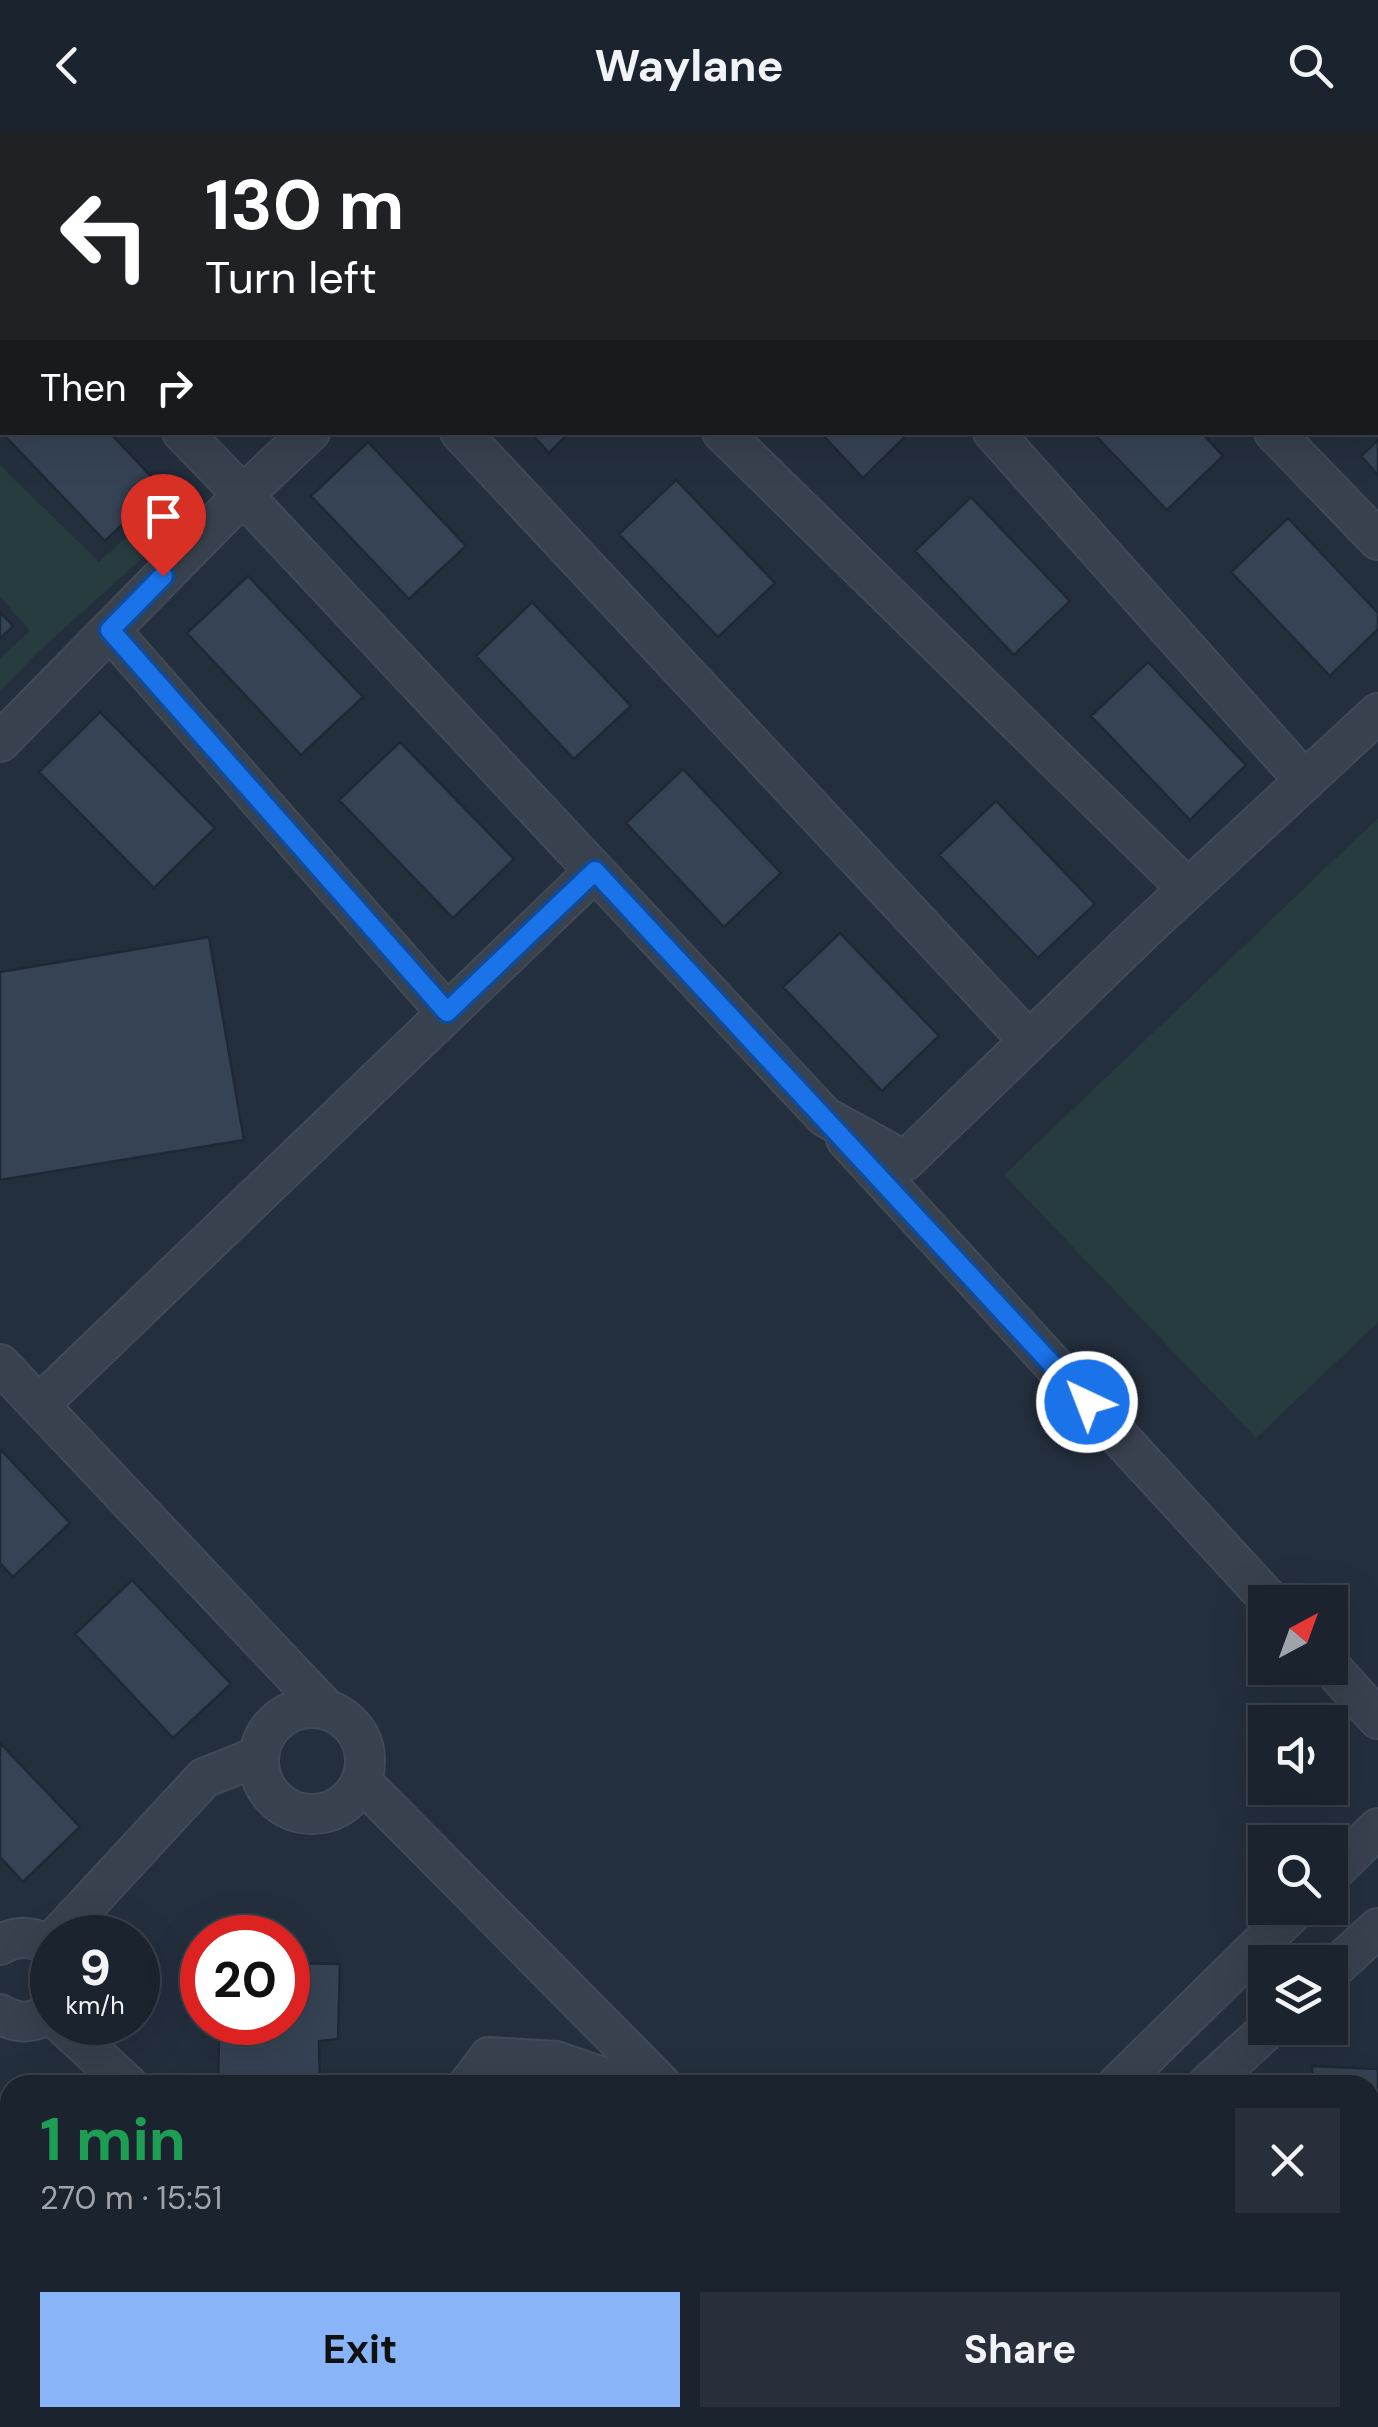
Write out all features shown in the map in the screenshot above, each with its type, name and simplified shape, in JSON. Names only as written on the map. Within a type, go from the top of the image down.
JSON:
[{"type":"lane","points":[[185,435],[824,1116],[1255,1585]]},
{"type":"lane","points":[[0,742],[242,495],[307,435]]},
{"type":"lane","points":[[463,435],[1029,1042]]},
{"type":"lane","points":[[725,435],[1188,889]]},
{"type":"lane","points":[[996,435],[1304,781]]},
{"type":"lane","points":[[1277,435],[1378,540]]},
{"type":"lane","points":[[110,630],[447,1012]]},
{"type":"lane","points":[[824,1116],[905,1161],[1378,713]]},
{"type":"lane","points":[[39,1406],[595,871]]},
{"type":"lane","points":[[0,1364],[327,1710]]},
{"type":"lane","points":[[1348,1685],[1378,1718]]},
{"type":"lane","points":[[296,1710],[327,1710],[356,1730],[364,1746],[366,1764],[362,1782],[353,1796],[324,1814],[308,1815],[277,1802],[266,1789],[259,1756],[263,1741],[282,1718],[296,1710]]},
{"type":"lane","points":[[78,1915],[204,1778],[259,1756]]},
{"type":"lane","points":[[362,1782],[652,2075]]},
{"type":"lane","points":[[1348,1857],[1378,1828]]},
{"type":"lane","points":[[1127,2075],[1280,1925]]},
{"type":"lane","points":[[1348,1956],[1378,1928]]},
{"type":"lane","points":[[0,1945],[7,1940],[30,1938]]},
{"type":"lane","points":[[0,2014],[14,2021],[30,2021]]},
{"type":"lane","points":[[85,2045],[117,2075]]},
{"type":"lane","points":[[1218,2075],[1251,2045]]},
{"type":"lane","points":[[476,2075],[490,2057],[556,2061],[596,2075]]},
{"type":"green space","points":[[0,465],[99,562],[175,493],[192,513],[0,691],[0,658],[30,631],[0,596]]},
{"type":"green space","points":[[1378,818],[1378,1322],[1256,1438],[1004,1175]]},
{"type":"building","points":[[112,435],[161,487],[105,541],[6,437]]},
{"type":"building","points":[[533,435],[567,435],[549,453]]},
{"type":"building","points":[[823,435],[907,435],[863,478]]},
{"type":"building","points":[[1095,435],[1204,435],[1223,456],[1167,510]]},
{"type":"building","points":[[1378,440],[1378,475],[1361,456]]},
{"type":"building","points":[[368,442],[466,546],[409,599],[311,496]]},
{"type":"building","points":[[676,480],[775,583],[718,637],[619,534]]},
{"type":"building","points":[[971,497],[1070,601],[1014,655],[915,551]]},
{"type":"building","points":[[1288,518],[1378,613],[1378,629],[1330,676],[1231,572]]},
{"type":"building","points":[[248,576],[363,697],[301,755],[187,633]]},
{"type":"building","points":[[532,602],[631,706],[574,759],[476,656]]},
{"type":"building","points":[[0,612],[13,626],[0,639]]},
{"type":"building","points":[[1148,662],[1246,765],[1190,820],[1091,716]]},
{"type":"building","points":[[100,712],[215,828],[154,888],[39,772]]},
{"type":"building","points":[[400,742],[514,859],[453,918],[339,800]]},
{"type":"building","points":[[683,769],[781,873],[724,927],[626,823]]},
{"type":"building","points":[[996,801],[1095,904],[1038,958],[939,855]]},
{"type":"building","points":[[840,933],[939,1036],[882,1091],[783,987]]},
{"type":"building","points":[[209,937],[244,1140],[0,1180],[0,972]]},
{"type":"building","points":[[0,1449],[70,1523],[13,1577],[0,1563]]},
{"type":"building","points":[[132,1580],[231,1684],[173,1738],[75,1634]]},
{"type":"building","points":[[0,1743],[80,1827],[23,1882],[0,1857]]},
{"type":"building","points":[[310,1963],[340,1964],[338,2039],[319,2041],[320,2075],[218,2075],[219,2045],[310,2045]]},
{"type":"building","points":[[1312,2066],[1378,2069],[1378,2075],[1312,2075]]},
{"type":"route","points":[[163,576],[110,630],[447,1012],[595,871],[1087,1402]]}]
